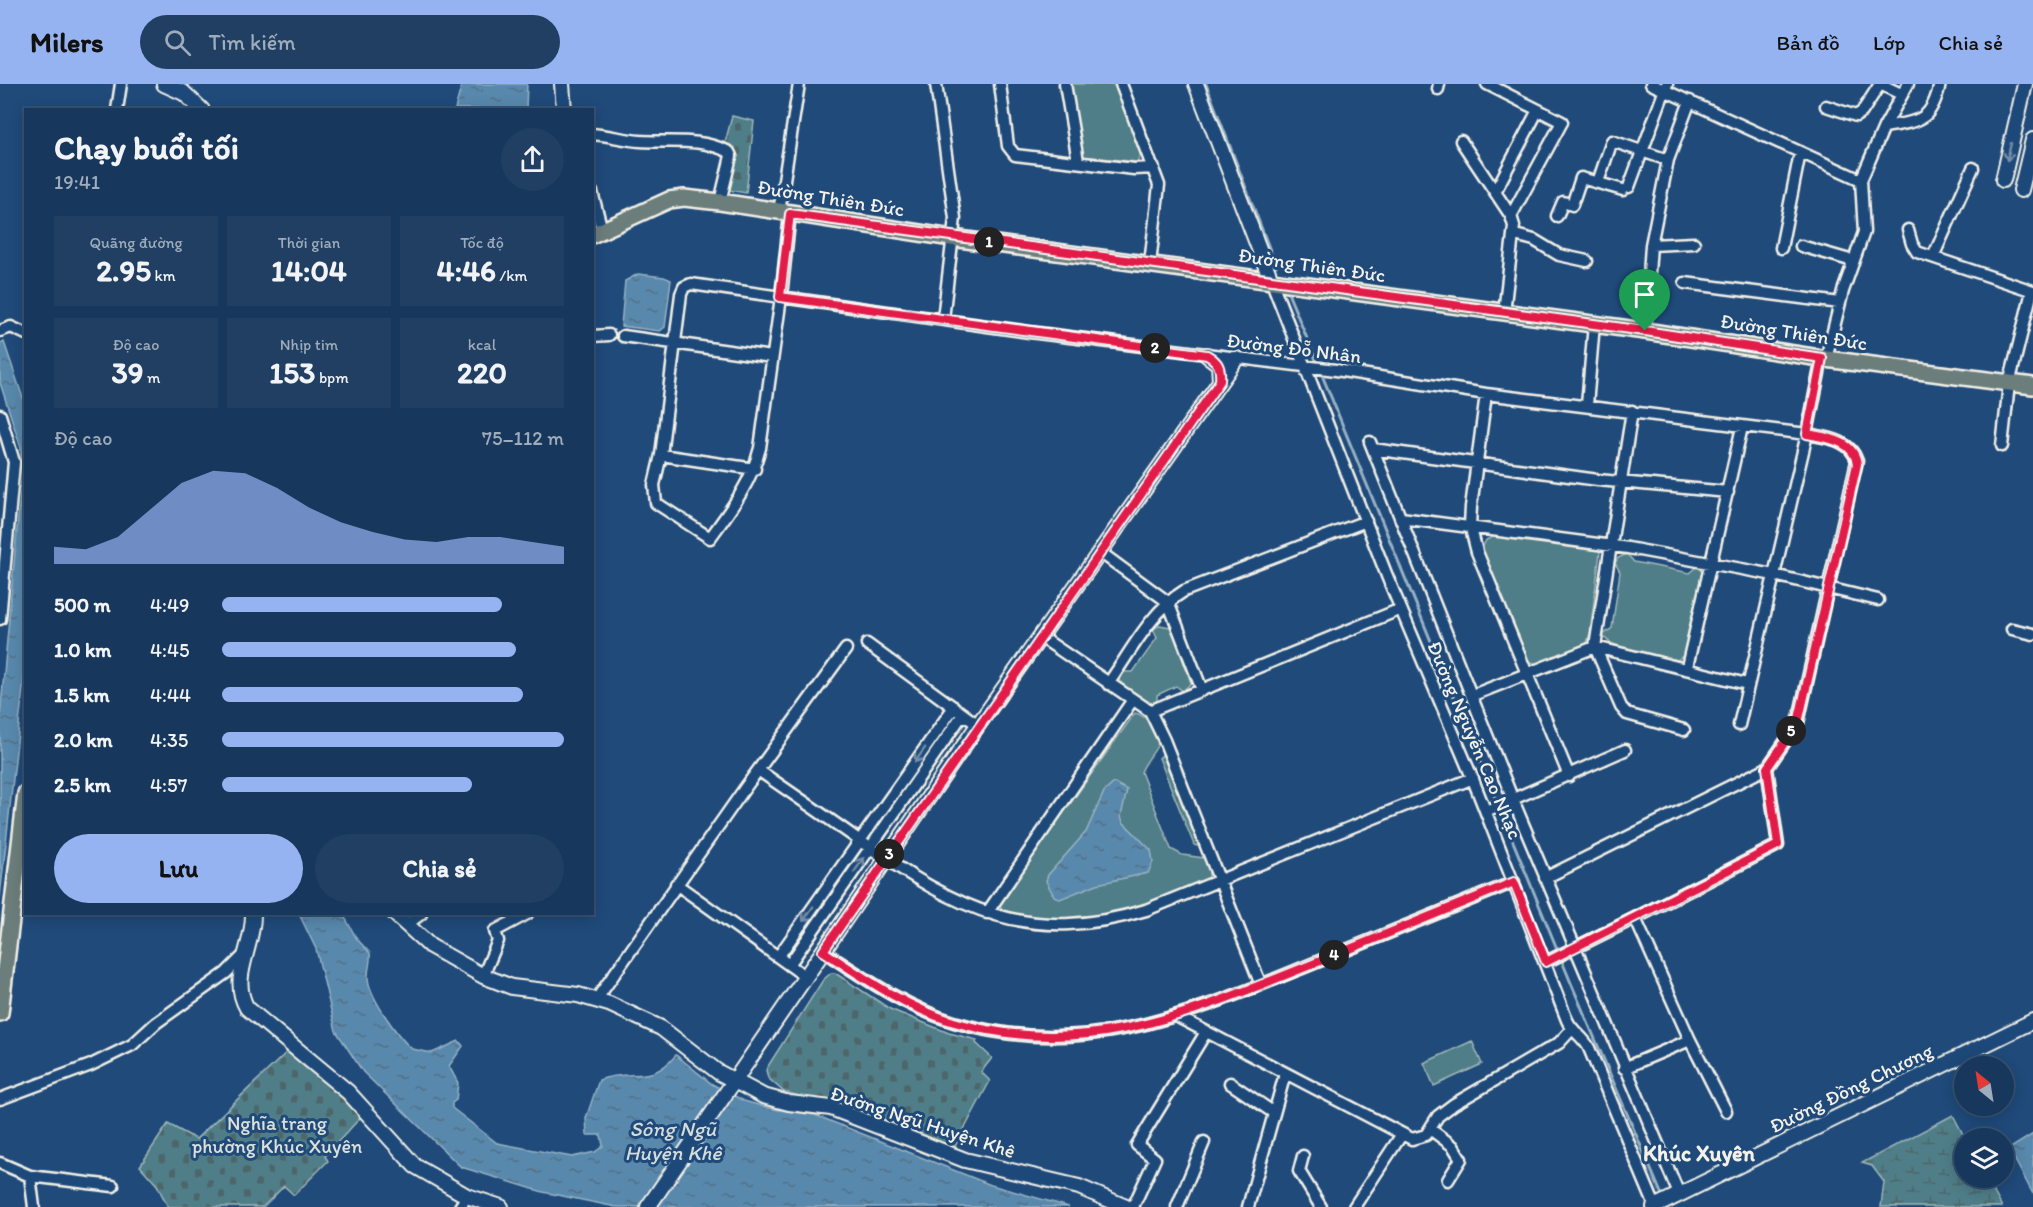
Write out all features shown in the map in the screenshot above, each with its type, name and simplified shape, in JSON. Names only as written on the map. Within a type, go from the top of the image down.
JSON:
[{"type":"main road","name":"Đường Thiên Đức","points":[[597,232],[669,200],[684,198],[952,238],[1594,324],[2033,386]]},
{"type":"main road","points":[[0,1013],[24,810]]},
{"type":"street","points":[[117,108],[121,84]]},
{"type":"street","points":[[164,84],[184,93],[200,108]]},
{"type":"street","points":[[562,84],[564,108]]},
{"type":"street","points":[[675,342],[661,454],[654,485],[654,499],[710,538],[742,495],[755,469],[760,447],[780,297],[784,213],[799,84]]},
{"type":"street","points":[[936,84],[954,207],[943,319]]},
{"type":"street","points":[[1000,84],[1006,138],[1011,152],[1020,157],[1078,161],[1134,169],[1154,168]]},
{"type":"street","points":[[1065,84],[1078,161]]},
{"type":"street","points":[[1121,84],[1154,168],[1159,197],[1150,264]]},
{"type":"street","points":[[1196,84],[1271,280]]},
{"type":"street","points":[[1486,84],[1562,122],[1511,216]]},
{"type":"street","points":[[1651,84],[1665,88],[1861,180]]},
{"type":"street","points":[[1826,106],[1856,116],[1862,112],[1880,84],[1901,94]]},
{"type":"street","points":[[1739,726],[1824,358],[1864,232],[1861,180],[1884,128],[1908,84]]},
{"type":"street","points":[[1884,128],[1925,117],[1935,106],[1941,84]]},
{"type":"street","points":[[2003,180],[2025,84]]},
{"type":"street","points":[[1557,216],[1563,202],[1572,205],[1581,178],[1626,188],[1665,88]]},
{"type":"street","points":[[1645,331],[1651,245],[1668,160],[1690,101]]},
{"type":"street","points":[[1495,192],[1538,110]]},
{"type":"street","points":[[594,134],[640,141],[677,139],[724,149],[731,156],[720,202]]},
{"type":"street","points":[[2021,190],[2033,140]]},
{"type":"street","points":[[1461,141],[1511,216],[1515,235],[1504,313]]},
{"type":"street","points":[[1598,182],[1610,143],[1616,141],[1668,160]]},
{"type":"street","points":[[1781,248],[1800,153]]},
{"type":"street","points":[[1933,257],[1973,168]]},
{"type":"street","points":[[594,208],[597,232]]},
{"type":"street","points":[[1908,230],[1914,249],[2033,291],[2009,384],[2002,446]]},
{"type":"street","points":[[1515,235],[1534,240],[1559,255],[1587,261]]},
{"type":"street","points":[[1651,245],[1694,243]]},
{"type":"street","points":[[1801,246],[1853,261]]},
{"type":"street","name":"Đường Nguyễn Cao Nhạc","points":[[1271,280],[1303,366],[1401,609],[1473,778],[1489,810],[1514,882],[1549,961],[1571,1030],[1584,1040],[1589,1048],[1667,1202]]},
{"type":"street","points":[[1685,283],[1840,303]]},
{"type":"street","name":"Đường Đỗ Nhân","points":[[675,342],[681,294],[687,285],[1807,434],[1840,442],[1851,450],[1857,461],[1828,588]]},
{"type":"street","points":[[1587,405],[1594,324]]},
{"type":"street","points":[[4,329],[24,334]]},
{"type":"street","points":[[594,336],[609,335]]},
{"type":"street","points":[[623,336],[772,357]]},
{"type":"street","points":[[1207,355],[1219,364],[1220,381]]},
{"type":"street","points":[[648,1207],[978,725],[1236,359]]},
{"type":"street","points":[[1486,393],[1470,525],[1477,552],[1569,776]]},
{"type":"street","points":[[1632,411],[1595,647],[1621,707],[1627,714],[1684,730]]},
{"type":"street","points":[[0,416],[14,462],[0,619]]},
{"type":"street","points":[[1687,667],[1713,563],[1742,427]]},
{"type":"street","points":[[1667,1202],[1624,1068],[1572,950],[1545,878],[1511,800],[1473,694],[1372,445],[1599,474],[1623,480],[1728,492]]},
{"type":"street","points":[[661,454],[755,469]]},
{"type":"street","points":[[1401,518],[1470,525],[1713,563],[1878,600]]},
{"type":"street","points":[[1108,684],[1168,602],[1184,591],[1366,521]]},
{"type":"street","points":[[1100,552],[1168,602],[1202,690]]},
{"type":"street","points":[[1545,878],[1767,768],[1798,723],[1828,588]]},
{"type":"street","points":[[1150,711],[1401,609]]},
{"type":"street","points":[[2012,629],[2033,634]]},
{"type":"street","points":[[1041,637],[1132,701],[1150,711],[1168,750],[1261,985]]},
{"type":"street","points":[[867,644],[978,725]]},
{"type":"street","points":[[1473,694],[1595,647],[1687,667],[1747,684]]},
{"type":"street","points":[[596,1000],[676,884],[846,649]]},
{"type":"street","points":[[987,913],[1132,701]]},
{"type":"street","points":[[778,957],[954,707]]},
{"type":"street","points":[[789,965],[963,714]]},
{"type":"street","points":[[1489,810],[1625,750]]},
{"type":"street","points":[[1549,961],[1778,845],[1767,768]]},
{"type":"street","points":[[758,770],[886,859],[957,903],[987,913],[1040,924],[1087,924],[1146,910],[1473,778]]},
{"type":"street","points":[[823,951],[886,991],[956,1023],[995,1031],[1041,1035],[1090,1035],[1178,1017],[1514,882]]},
{"type":"street","points":[[676,884],[806,977]]},
{"type":"street","points":[[254,915],[240,996],[247,1008],[348,1092],[415,1166],[464,1202],[501,1207]]},
{"type":"street","name":"Đường Ngũ Huyện Khê","points":[[396,915],[429,946],[483,976],[512,987],[578,995],[596,1000],[661,1029],[732,1086],[789,1103],[831,1108],[965,1160],[1079,1187],[1126,1207]]},
{"type":"street","points":[[406,925],[419,915]]},
{"type":"street","points":[[483,976],[498,941],[495,931],[525,915]]},
{"type":"street","points":[[1635,918],[1690,1040],[1726,1111]]},
{"type":"street","points":[[0,1099],[91,1065],[132,1045],[156,1023],[226,973],[246,953]]},
{"type":"street","points":[[1178,1017],[1412,1139],[1426,1135],[1438,1116],[1454,1104],[1559,1043],[1571,1030]]},
{"type":"street","name":"Đường Đồng Chương","points":[[1667,1202],[2033,1021]]},
{"type":"street","points":[[1133,1207],[1155,1159],[1137,1145],[1206,1032]]},
{"type":"street","points":[[1624,1068],[1690,1040]]},
{"type":"street","points":[[1248,1207],[1285,1074]]},
{"type":"street","points":[[1230,1083],[1274,1113]]},
{"type":"street","points":[[1430,1129],[1459,1153],[1460,1165],[1448,1180]]},
{"type":"street","points":[[1354,1207],[1402,1134]]},
{"type":"street","points":[[1177,1207],[1204,1142]]},
{"type":"street","points":[[1303,1156],[1299,1171],[1321,1207]]},
{"type":"street","points":[[0,1163],[30,1176],[113,1186]]},
{"type":"street","points":[[30,1176],[34,1207]]},
{"type":"green space","points":[[1070,84],[1114,84],[1142,153],[1137,162],[1083,156]]},
{"type":"green space","points":[[732,116],[754,121],[746,193],[728,190],[735,148],[725,143]]},
{"type":"green space","points":[[1497,535],[1597,549],[1600,552],[1587,643],[1537,664],[1528,661],[1482,548],[1486,540]]},
{"type":"green space","points":[[1627,554],[1634,562],[1690,573],[1698,566],[1704,574],[1685,654],[1678,660],[1615,645],[1603,635],[1612,628],[1620,572],[1615,563],[1618,558]]},
{"type":"green space","points":[[1160,625],[1170,627],[1191,683],[1183,691],[1176,686],[1157,695],[1157,703],[1147,705],[1122,687],[1120,679],[1124,672],[1133,672],[1157,638],[1153,629]]},
{"type":"green space","points":[[1135,713],[1148,721],[1157,736],[1157,746],[1141,772],[1171,849],[1182,855],[1204,858],[1209,865],[1209,878],[1151,904],[1106,915],[1043,920],[1002,911],[999,904]]},
{"type":"green space","points":[[1163,754],[1200,847],[1194,845],[1159,758]]},
{"type":"green space","points":[[831,973],[835,973],[890,1009],[949,1033],[977,1040],[976,1043],[992,1058],[981,1072],[990,1081],[953,1150],[834,1105],[784,1092],[768,1078],[766,1070],[770,1063],[823,980]]},
{"type":"green space","points":[[1472,1041],[1482,1064],[1434,1086],[1424,1063]]},
{"type":"green space","name":"Nghĩa trang phường Khúc Xuyên","points":[[289,1050],[323,1078],[361,1117],[325,1156],[328,1161],[294,1195],[284,1186],[263,1207],[168,1207],[157,1185],[140,1166],[168,1124],[196,1139]]},
{"type":"green space","points":[[1953,1115],[1960,1128],[1954,1128],[1954,1188],[1992,1188],[2002,1207],[1881,1207],[1884,1182],[1872,1166],[1862,1163]]},
{"type":"water","points":[[462,84],[527,84],[526,108],[455,108]]},
{"type":"water","points":[[638,274],[671,280],[665,327],[660,331],[621,326],[625,281]]},
{"type":"water","points":[[4,342],[24,401],[24,679],[0,897],[0,717],[22,475],[21,448],[0,383],[0,343]]},
{"type":"water","points":[[1114,783],[1127,790],[1121,816],[1123,822],[1151,850],[1153,862],[1148,873],[1097,884],[1060,899],[1054,896],[1046,881],[1048,875],[1086,832],[1104,792]]},
{"type":"water","name":"Sông Ngũ Huyện Khê","points":[[299,915],[344,915],[357,939],[370,953],[368,976],[372,993],[399,1035],[412,1049],[432,1053],[459,1041],[463,1046],[449,1066],[458,1083],[456,1100],[452,1103],[452,1108],[497,1143],[572,1157],[595,1152],[603,1146],[601,1135],[587,1135],[586,1118],[599,1080],[622,1075],[649,1074],[658,1071],[676,1055],[712,1084],[744,1101],[773,1109],[815,1115],[991,1185],[1069,1207],[616,1207],[543,1192],[461,1167],[363,1072],[336,1031],[316,949]]},
{"type":"water","points":[[2033,1134],[2033,1194],[2014,1158],[2014,1146]]},
{"type":"waterway","points":[[1206,84],[1276,266]]},
{"type":"waterway","points":[[1288,293],[1316,360]]},
{"type":"waterway","points":[[1322,375],[1571,983],[1661,1193]]},
{"type":"district","name":"Khúc Xuyên","points":[[1699,1153]]},
{"type":"route","points":[[790,214],[952,238],[1645,331],[1822,358],[1807,434],[1832,439],[1846,445],[1857,459],[1798,723],[1782,743],[1767,768],[1778,845],[1546,962],[1514,882],[1180,1016],[1113,1032],[1090,1035],[1012,1033],[956,1023],[936,1016],[886,991],[823,951],[978,725],[1220,381],[1221,374],[1217,362],[1207,355],[780,297],[790,214]]}]
